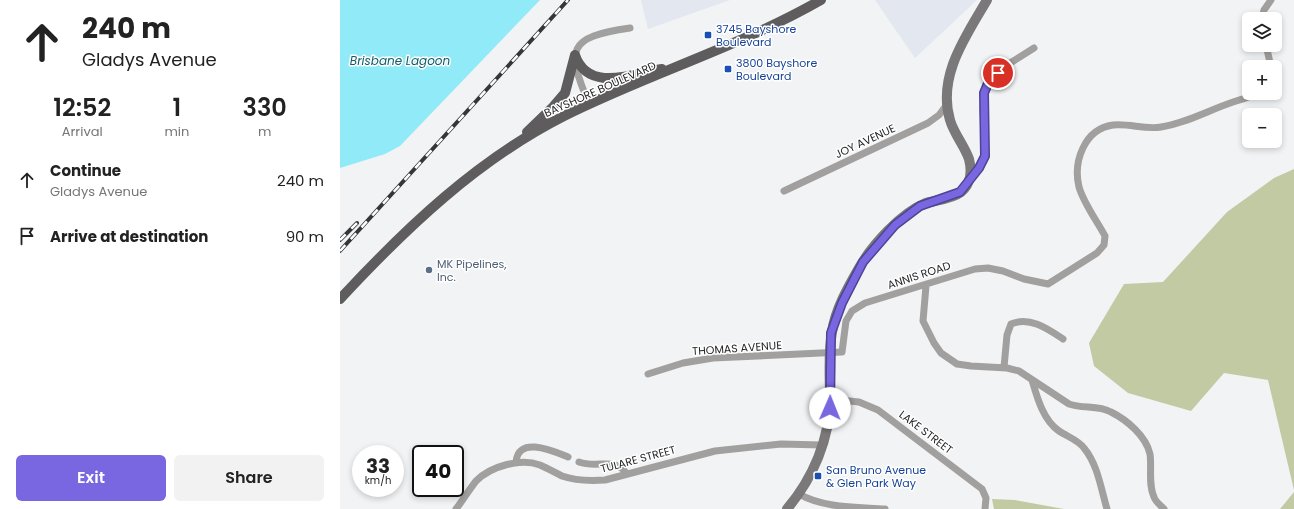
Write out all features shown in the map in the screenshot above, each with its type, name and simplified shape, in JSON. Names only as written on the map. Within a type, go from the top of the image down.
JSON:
[{"type":"main road","name":"BAYSHORE BOULEVARD","points":[[340,299],[384,253],[430,210],[483,166],[512,146],[564,116],[589,104],[682,66],[757,33],[821,0]]},
{"type":"main road","points":[[575,55],[577,62],[588,74],[602,79],[682,66]]},
{"type":"main road","points":[[512,146],[553,107],[565,93],[575,55]]},
{"type":"street","points":[[970,180],[971,166],[966,152],[950,122],[948,80],[954,59],[987,0]]},
{"type":"street","points":[[1264,12],[1271,0]]},
{"type":"street","points":[[589,104],[575,69],[575,55],[578,47],[590,36],[630,28]]},
{"type":"street","points":[[787,509],[799,494],[811,474],[822,445],[829,416],[830,354],[834,321],[859,268],[867,256],[888,232],[908,214],[926,204],[960,192],[970,180],[979,168],[985,156],[983,110],[984,93],[989,81],[1007,65],[1034,48]]},
{"type":"street","name":"ANNIS ROAD","points":[[830,354],[842,352],[846,321],[852,311],[865,303],[926,286],[967,270],[988,268],[1003,271],[1037,283],[1048,284],[1097,253],[1104,245],[1105,236],[1079,188],[1077,169],[1082,148],[1091,136],[1099,130],[1111,125],[1125,124],[1147,128],[1183,122],[1242,99]]},
{"type":"street","name":"JOY AVENUE","points":[[784,191],[928,123],[939,115],[948,102]]},
{"type":"street","points":[[926,286],[923,321],[941,353],[957,364],[1004,367],[1019,371],[1069,404],[1077,407],[1098,407],[1112,412],[1143,436],[1150,454],[1150,476],[1154,498],[1164,509]]},
{"type":"street","points":[[1004,367],[1007,335],[1011,324],[1021,321],[1034,323],[1063,339]]},
{"type":"street","name":"THOMAS AVENUE","points":[[648,374],[683,363],[713,358],[830,354]]},
{"type":"street","points":[[1032,380],[1036,394],[1050,422],[1058,430],[1077,441],[1090,456],[1094,464],[1107,509]]},
{"type":"street","name":"LAKE STREET","points":[[830,399],[860,402],[878,410],[982,489],[986,498],[986,509]]},
{"type":"street","name":"TULARE STREET","points":[[456,509],[470,489],[481,477],[516,463],[526,462],[539,465],[574,479],[605,480],[715,451],[781,444],[822,445]]},
{"type":"street","points":[[516,463],[516,455],[519,451],[526,447],[547,450],[568,457]]},
{"type":"street","points":[[579,462],[589,466],[615,464],[622,467],[627,474]]},
{"type":"street","points":[[799,494],[807,499],[824,503],[885,509]]},
{"type":"shaded area","points":[[641,0],[730,0],[648,29]]},
{"type":"shaded area","points":[[875,0],[977,0],[915,58]]},
{"type":"green space","points":[[1294,169],[1294,490],[1268,380],[1224,373],[1191,411],[1128,393],[1094,366],[1089,343],[1124,284],[1163,282],[1227,212],[1274,178]]},
{"type":"green space","points":[[1294,492],[1294,509],[1280,509]]},
{"type":"green space","points":[[992,499],[1015,500],[1064,509],[994,509]]},
{"type":"water","name":"Brisbane Lagoon","points":[[340,0],[540,0],[400,146],[385,154],[340,168]]},
{"type":"railway","points":[[340,251],[568,0]]},
{"type":"railway","points":[[340,240],[357,223]]},
{"type":"place","name":"3745 Bayshore Boulevard","points":[[708,35]]},
{"type":"place","name":"3800 Bayshore Boulevard","points":[[728,69]]},
{"type":"place","name":"MK Pipelines, Inc.","points":[[429,270]]},
{"type":"place","name":"San Bruno Avenue & Glen Park Way","points":[[818,476]]},
{"type":"route","points":[[830,408],[831,333],[834,321],[859,268],[867,256],[888,232],[908,214],[920,206],[954,195],[966,187],[985,156],[983,110],[984,93],[989,81],[998,73]]}]
